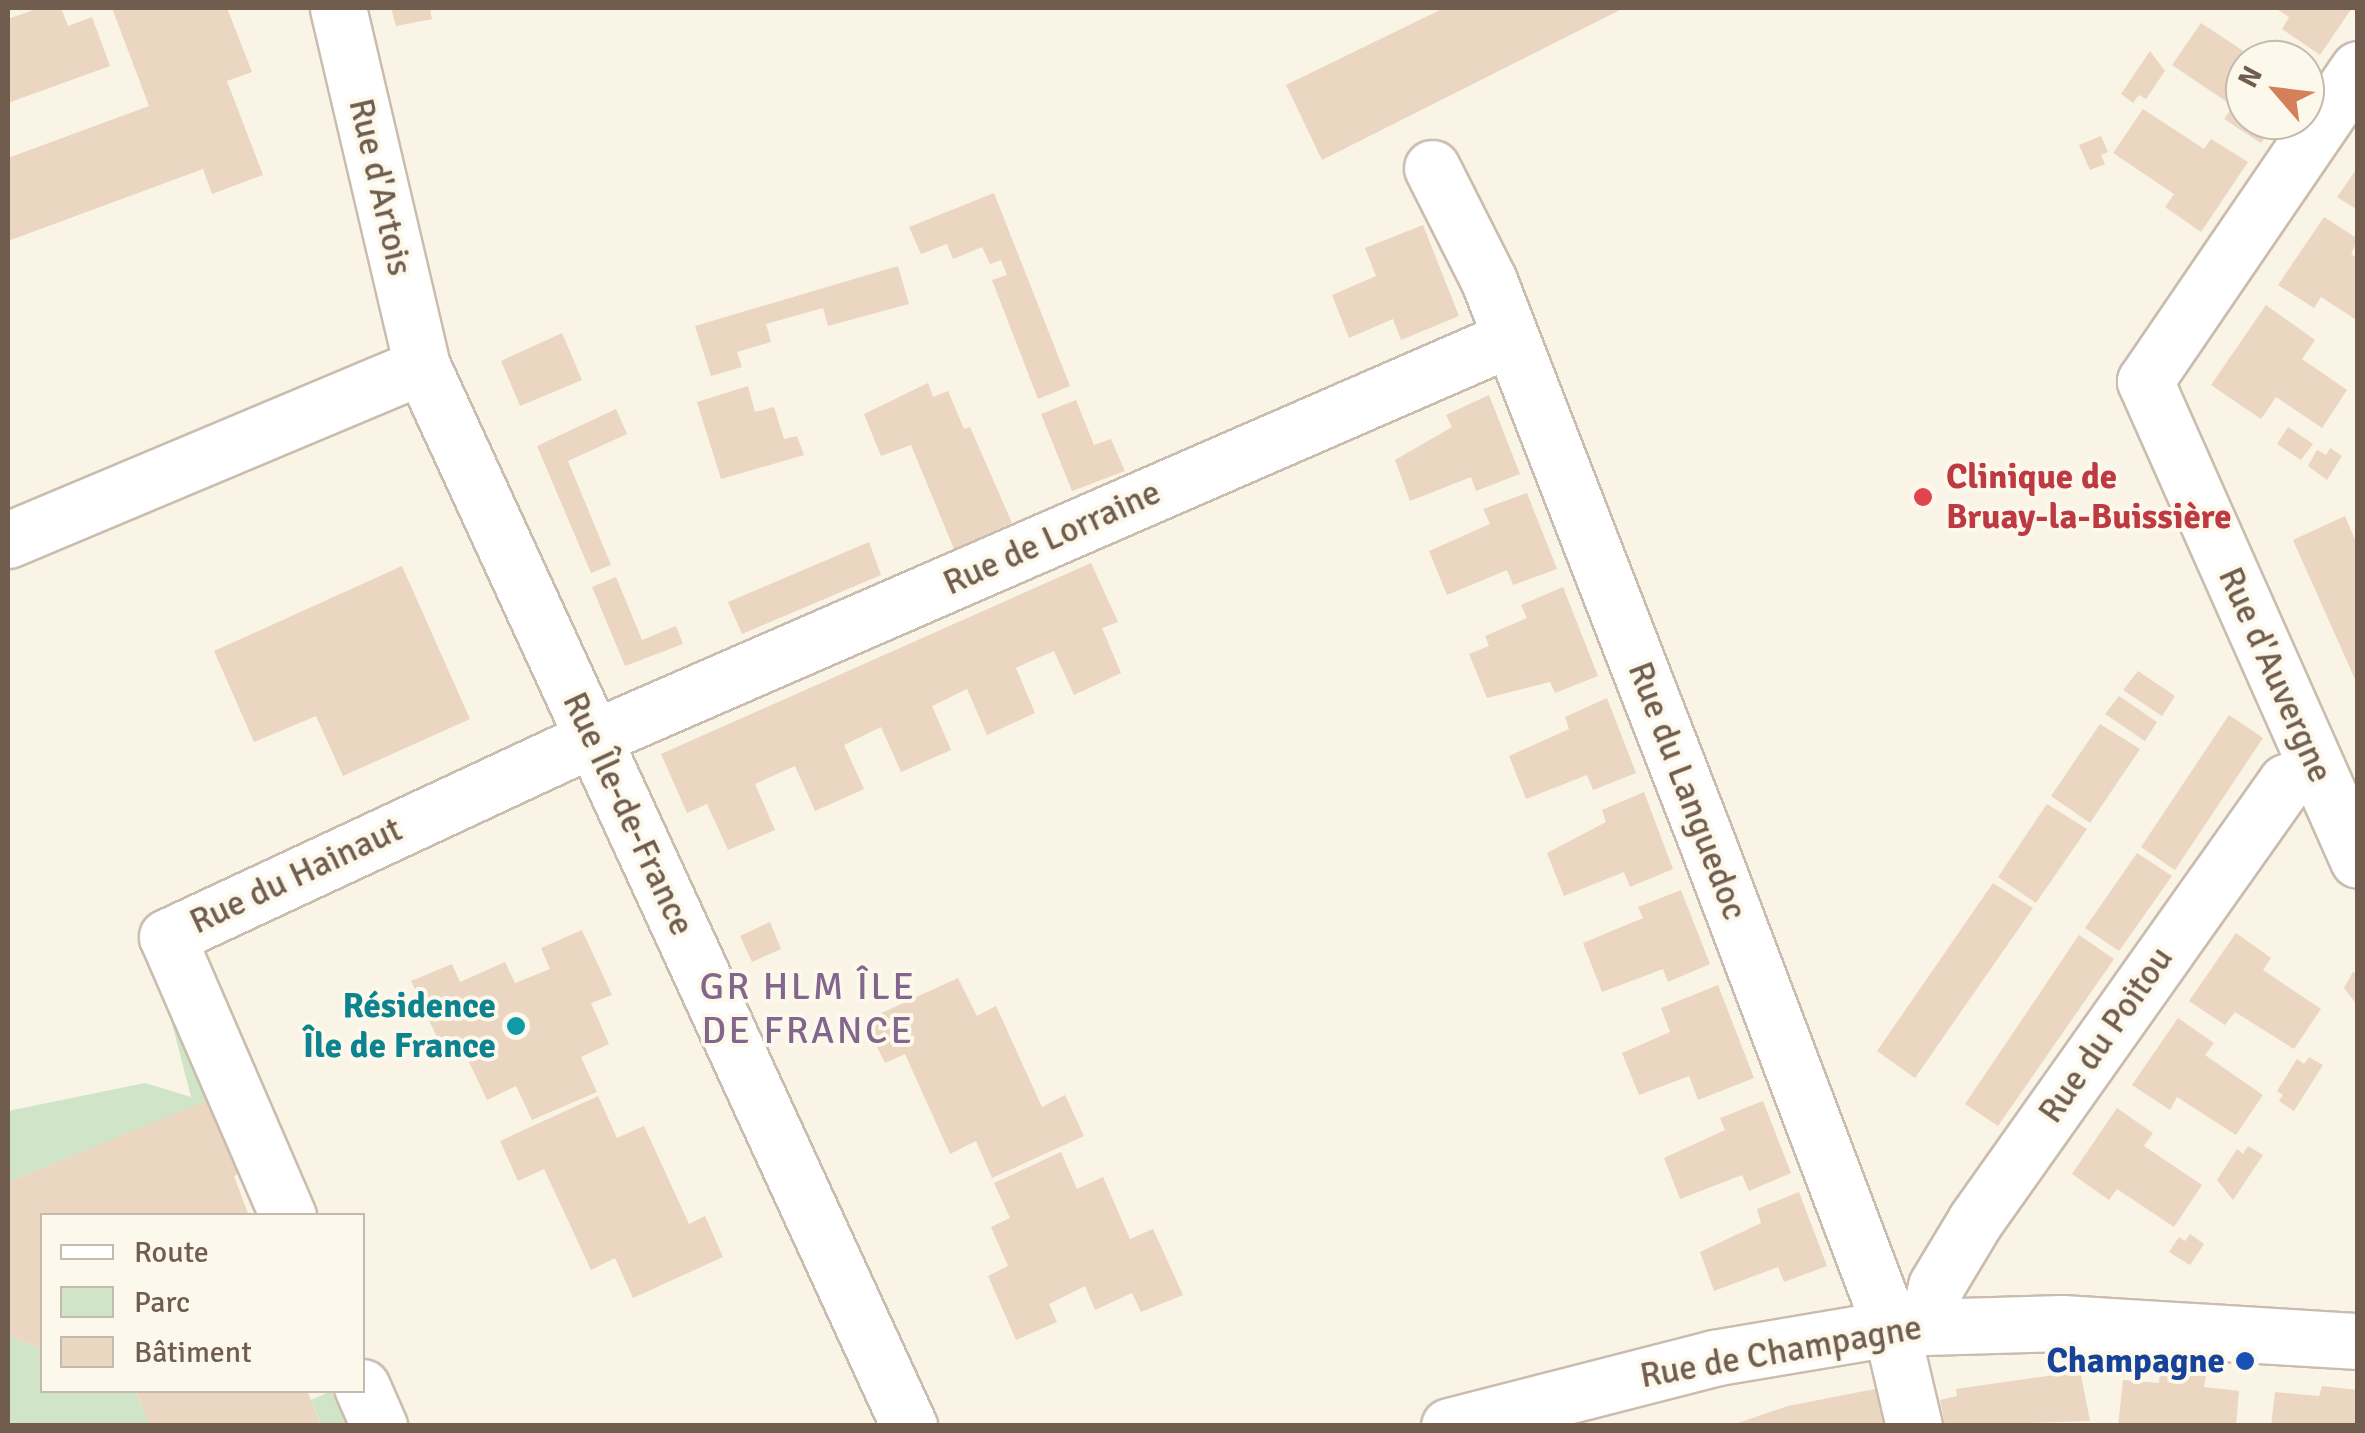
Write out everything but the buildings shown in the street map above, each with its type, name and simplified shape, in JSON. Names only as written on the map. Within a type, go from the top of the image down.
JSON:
[{"type":"street","name":"Rue d'Artois","points":[[338,8],[422,366]]},
{"type":"street","name":"Rue d'Auvergne","points":[[2355,847],[2317,770],[2145,381],[2358,69]]},
{"type":"street","name":"Rue du Languedoc","points":[[1432,168],[1511,338],[1909,1327],[1914,1426]]},
{"type":"street","name":"Rue de Lorraine","points":[[592,738],[1511,338]]},
{"type":"street","points":[[8,540],[422,366]]},
{"type":"street","name":"Rue Île-de-France","points":[[422,366],[909,1426]]},
{"type":"street","name":"Rue du Hainaut","points":[[287,1213],[166,937],[592,738]]},
{"type":"street","name":"Rue du Poitou","points":[[1909,1327],[1974,1221],[2286,782],[2317,770]]},
{"type":"street","name":"Rue de Champagne","points":[[1449,1426],[1714,1358],[1909,1327],[2198,1328],[2358,1342]]},
{"type":"street","points":[[364,1393],[379,1426]]},
{"type":"green space","points":[[156,961],[220,1096],[8,1182],[8,1111],[145,1083],[191,1097]]},
{"type":"green space","points":[[8,1335],[40,1348],[40,1393],[137,1393],[150,1425],[8,1425]]},
{"type":"green space","points":[[332,1393],[347,1425],[321,1425],[311,1400]]},
{"type":"place","name":"Clinique de Bruay-la-Buissière","points":[[1923,497]]},
{"type":"place","name":"Résidence Île de France","points":[[516,1026]]},
{"type":"place","name":"Champagne","points":[[2245,1361]]},
{"type":"district","name":"GR HLM ÎLE DE FRANCE","points":[[808,1009]]}]
